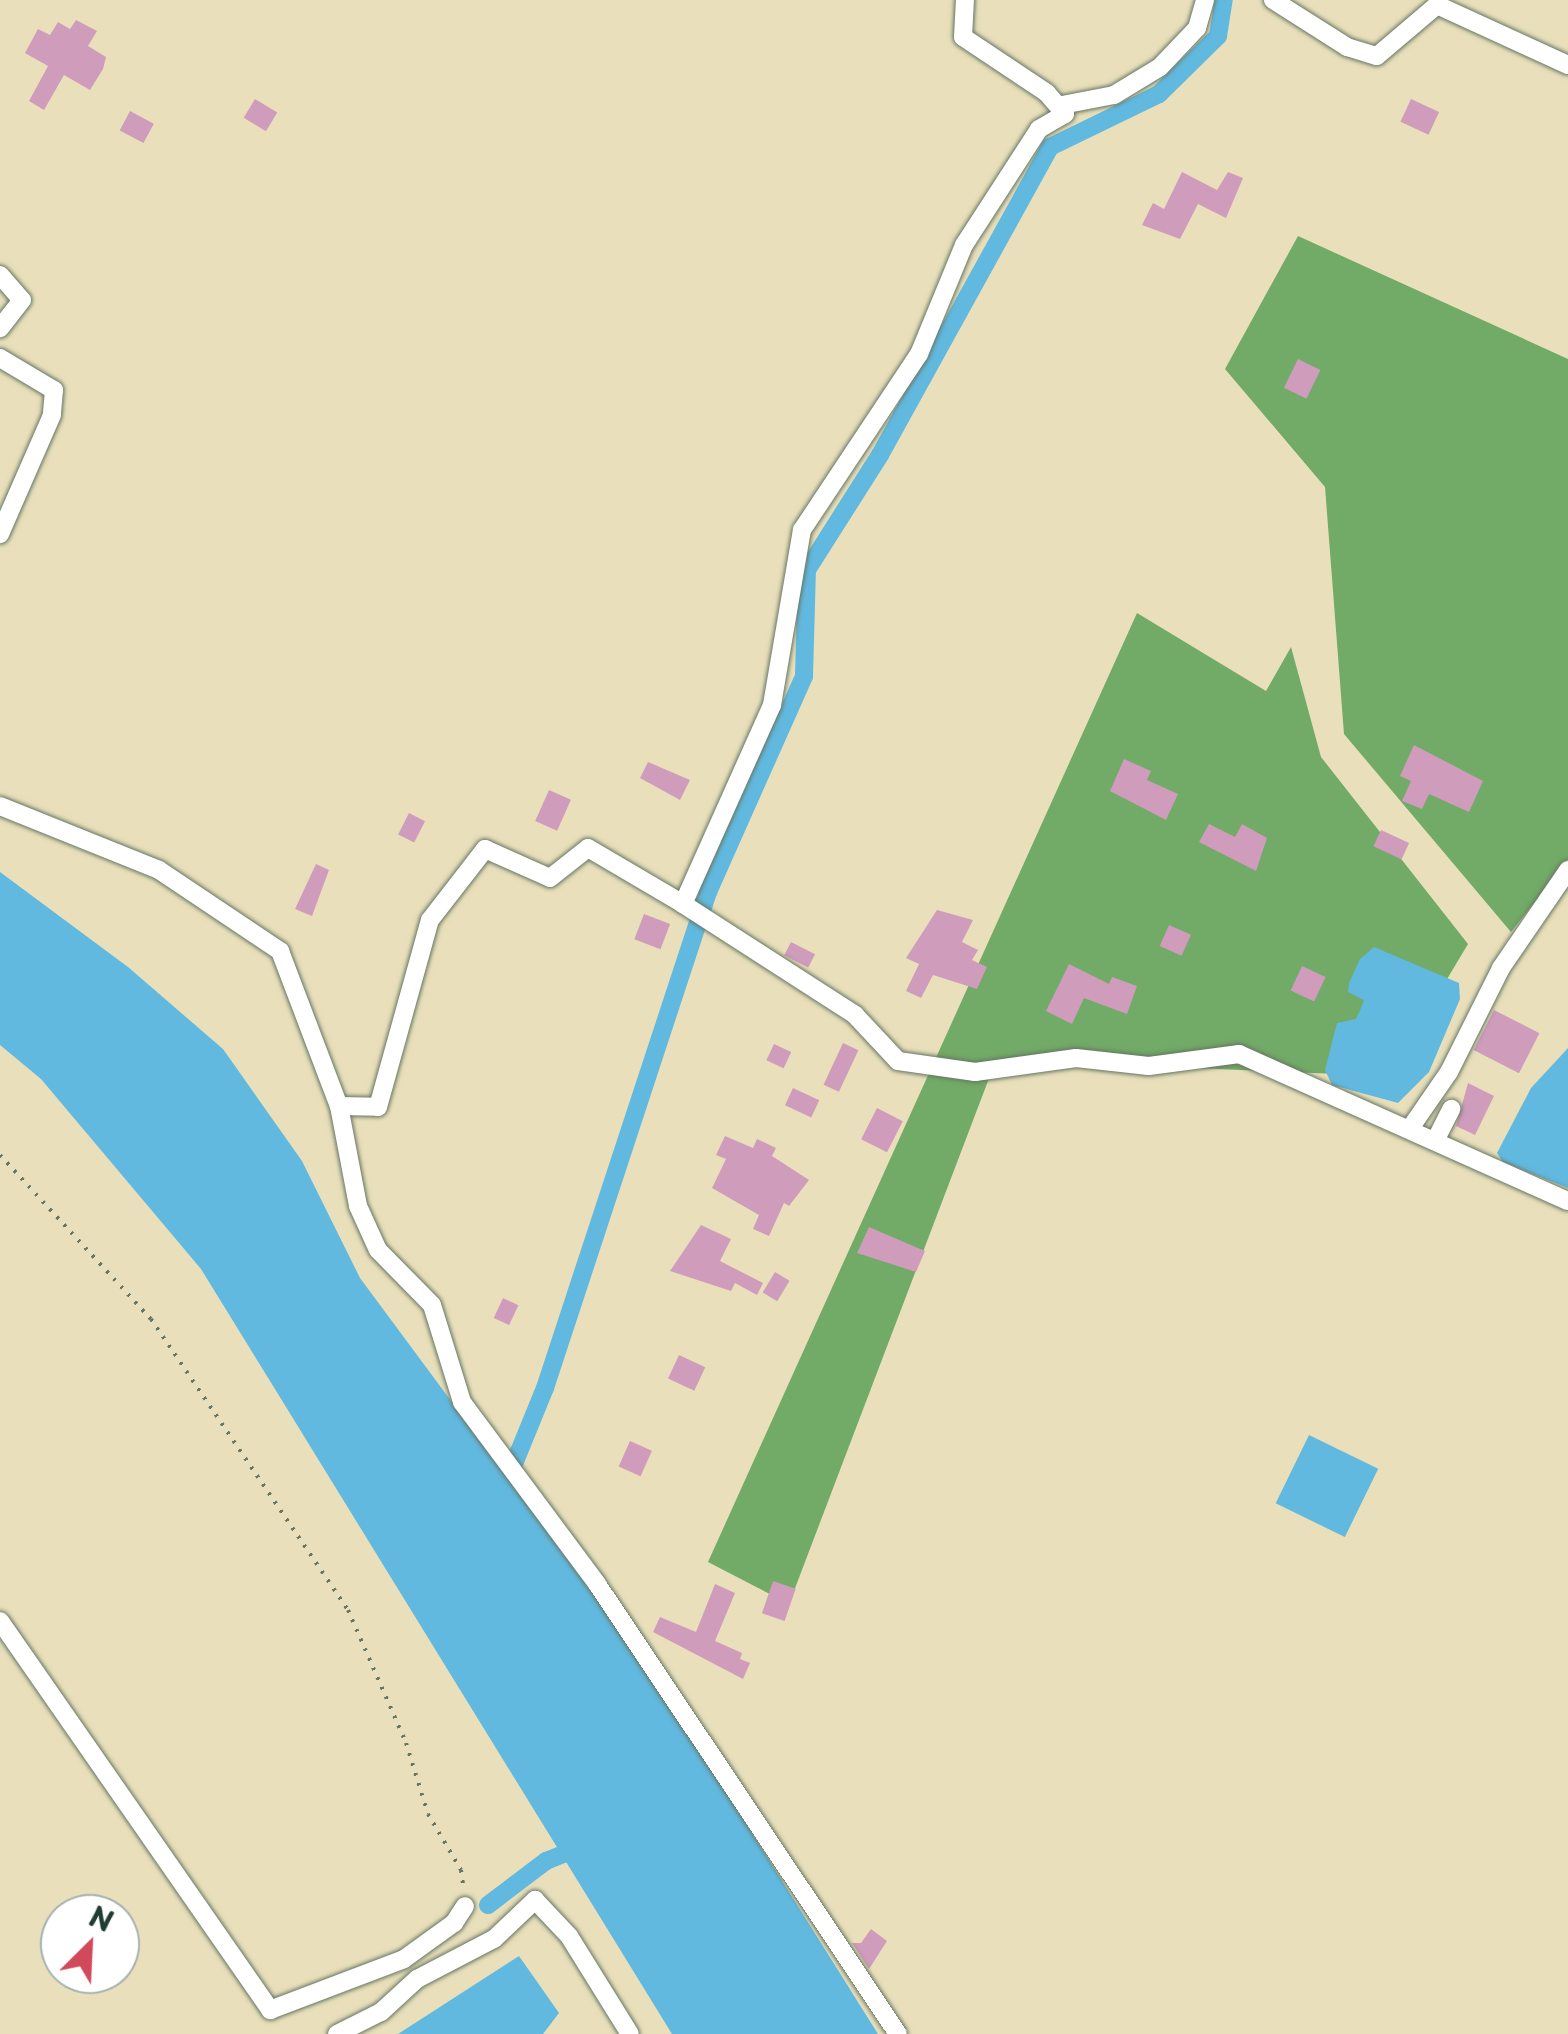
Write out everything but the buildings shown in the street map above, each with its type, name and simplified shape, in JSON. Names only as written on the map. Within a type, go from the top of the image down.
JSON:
[{"type":"street","points":[[687,907],[772,705],[802,530],[919,354],[964,244],[1039,129],[1065,114],[1062,105],[963,37],[964,0]]},
{"type":"street","points":[[1062,105],[1114,95],[1160,67],[1197,28],[1205,0]]},
{"type":"street","points":[[1273,0],[1346,46],[1377,56],[1437,5],[1568,65]]},
{"type":"street","points":[[0,275],[22,300],[0,328]]},
{"type":"street","points":[[0,358],[54,390],[52,415],[0,534]]},
{"type":"street","points":[[0,806],[158,870],[280,951],[339,1106],[358,1206],[372,1236],[432,1305],[462,1402],[521,1481],[898,2034]]},
{"type":"street","points":[[339,1106],[378,1107],[430,920],[485,849],[550,878],[588,848],[855,1015],[898,1061],[975,1072],[1076,1058],[1148,1066],[1239,1054],[1411,1127],[1568,1201]]},
{"type":"street","points":[[1411,1127],[1449,1072],[1501,968],[1568,870]]},
{"type":"street","points":[[1436,1139],[1451,1109]]},
{"type":"street","points":[[0,1620],[270,2010],[404,1958],[454,1923],[466,1906]]},
{"type":"street","points":[[337,2034],[381,2012],[417,1979],[494,1938],[535,1900],[568,1936],[630,2034]]},
{"type":"path","points":[[0,1155],[150,1319],[348,1610],[406,1744],[428,1814],[461,1870],[466,1906]]},
{"type":"green space","points":[[1298,236],[1568,359],[1568,860],[1511,932],[1344,734],[1325,487],[1225,369]]},
{"type":"green space","points":[[1137,613],[1266,691],[1291,647],[1321,757],[1468,944],[1389,1076],[996,1060],[789,1604],[708,1562]]},
{"type":"water","points":[[0,872],[128,967],[223,1049],[302,1161],[360,1278],[646,1664],[878,2034],[672,2034],[201,1269],[41,1079],[0,1045]]},
{"type":"water","points":[[1374,947],[1459,983],[1460,999],[1429,1072],[1398,1103],[1332,1085],[1325,1070],[1337,1023],[1356,1019],[1361,1008],[1364,1000],[1348,992],[1349,983],[1360,959]]},
{"type":"water","points":[[1568,1048],[1568,1188],[1503,1162],[1497,1153],[1531,1088]]},
{"type":"water","points":[[1309,1435],[1378,1469],[1345,1537],[1276,1503]]},
{"type":"water","points":[[519,1956],[559,2013],[543,2034],[398,2034]]},
{"type":"waterway","points":[[507,1481],[545,1388],[708,892],[804,676],[807,570],[880,455],[1050,147],[1159,94],[1218,36],[1224,0]]},
{"type":"waterway","points":[[488,1905],[546,1861],[581,1847]]}]
